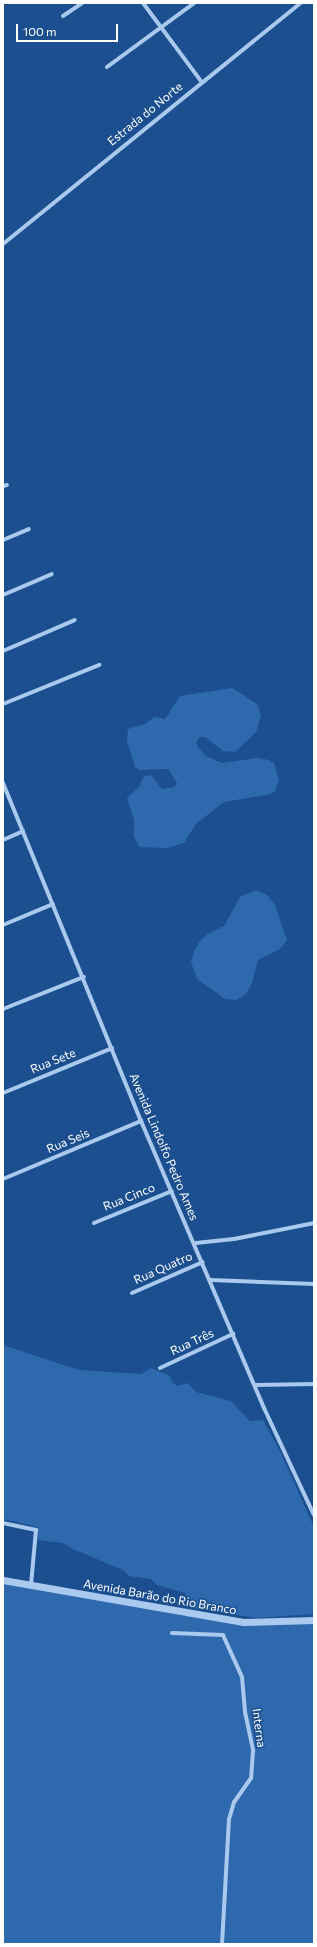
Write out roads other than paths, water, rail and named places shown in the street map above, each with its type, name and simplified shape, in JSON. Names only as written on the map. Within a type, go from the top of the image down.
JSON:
[{"type":"street","points":[[63,16],[82,3]]},
{"type":"street","points":[[143,3],[201,81]]},
{"type":"street","points":[[107,67],[194,3]]},
{"type":"street","name":"Estrada do Norte","points":[[3,244],[201,81],[301,3]]},
{"type":"street","points":[[3,540],[29,529]]},
{"type":"street","points":[[3,595],[52,574]]},
{"type":"street","points":[[3,651],[76,620]]},
{"type":"street","points":[[3,704],[99,665]]},
{"type":"street","name":"Avenida Lindolfo Pedro Ames","points":[[3,783],[84,977],[141,1121],[196,1243],[255,1385],[314,1515]]},
{"type":"street","points":[[3,840],[23,831]]},
{"type":"street","points":[[3,925],[53,904]]},
{"type":"street","points":[[3,1009],[84,977]]},
{"type":"street","name":"Rua Sete","points":[[3,1093],[112,1048]]},
{"type":"street","name":"Rua Seis","points":[[3,1179],[141,1121]]},
{"type":"street","name":"Rua Cinco","points":[[94,1222],[172,1191]]},
{"type":"street","points":[[196,1243],[234,1239],[314,1223]]},
{"type":"street","name":"Rua Quatro","points":[[132,1293],[203,1262]]},
{"type":"street","points":[[211,1280],[314,1284]]},
{"type":"street","name":"Rua Três","points":[[160,1368],[233,1334]]},
{"type":"street","points":[[255,1385],[314,1384]]},
{"type":"street","points":[[3,1523],[36,1530],[31,1585]]},
{"type":"street","name":"Avenida Barão do Rio Branco","points":[[3,1580],[242,1622],[314,1620]]},
{"type":"street","name":"Interna","points":[[172,1633],[223,1635],[242,1676],[245,1712],[253,1751],[251,1778],[234,1802],[229,1819],[222,1944]]}]
